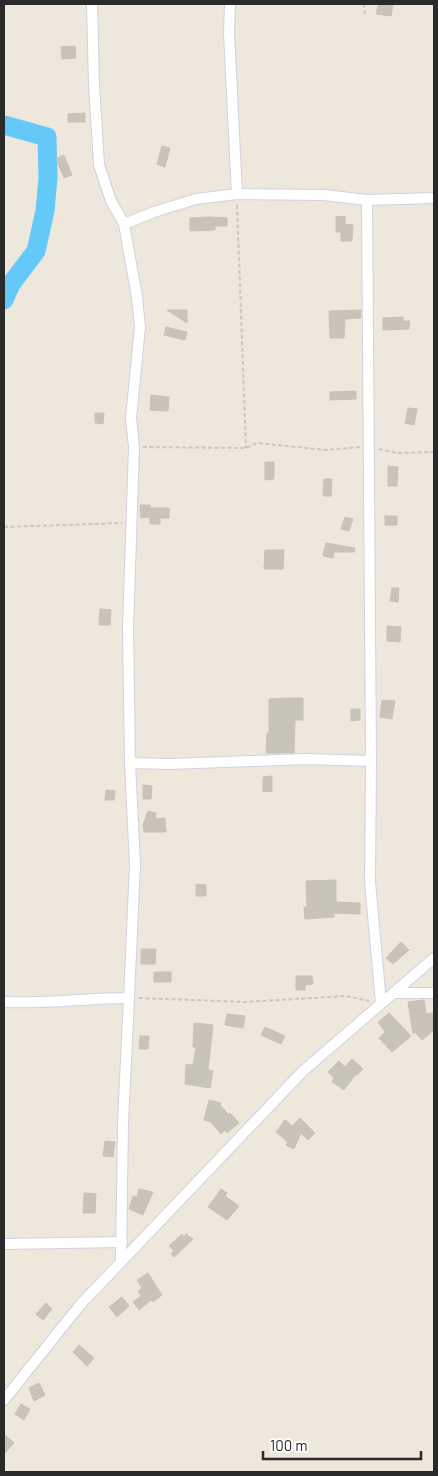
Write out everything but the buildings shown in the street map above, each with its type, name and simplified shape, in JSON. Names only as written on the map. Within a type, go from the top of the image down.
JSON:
[{"type":"street","points":[[92,4],[99,165],[111,202],[124,224],[137,297],[140,327],[131,418],[134,447],[128,628],[130,763],[135,865],[123,1122],[121,1262]]},
{"type":"street","points":[[230,4],[237,194]]},
{"type":"street","points":[[124,224],[196,199],[237,194],[324,195],[367,200],[434,198]]},
{"type":"street","points":[[367,200],[371,761],[370,882],[382,1003]]},
{"type":"street","points":[[130,763],[170,764],[305,759],[371,761]]},
{"type":"street","points":[[4,1400],[80,1305],[303,1071],[434,958]]},
{"type":"street","points":[[394,993],[434,992]]},
{"type":"street","points":[[4,1002],[39,1004],[97,998],[129,998]]},
{"type":"street","points":[[4,1244],[122,1242]]},
{"type":"path","points":[[364,4],[365,17]]},
{"type":"path","points":[[237,194],[246,448]]},
{"type":"path","points":[[134,447],[246,448],[257,443],[326,450],[369,447],[397,453],[434,452]]},
{"type":"path","points":[[4,527],[132,522]]},
{"type":"path","points":[[129,998],[245,1002],[346,996],[382,1003]]},
{"type":"waterway","points":[[4,125],[47,137],[48,178],[45,211],[36,251],[11,284],[4,300]]}]
